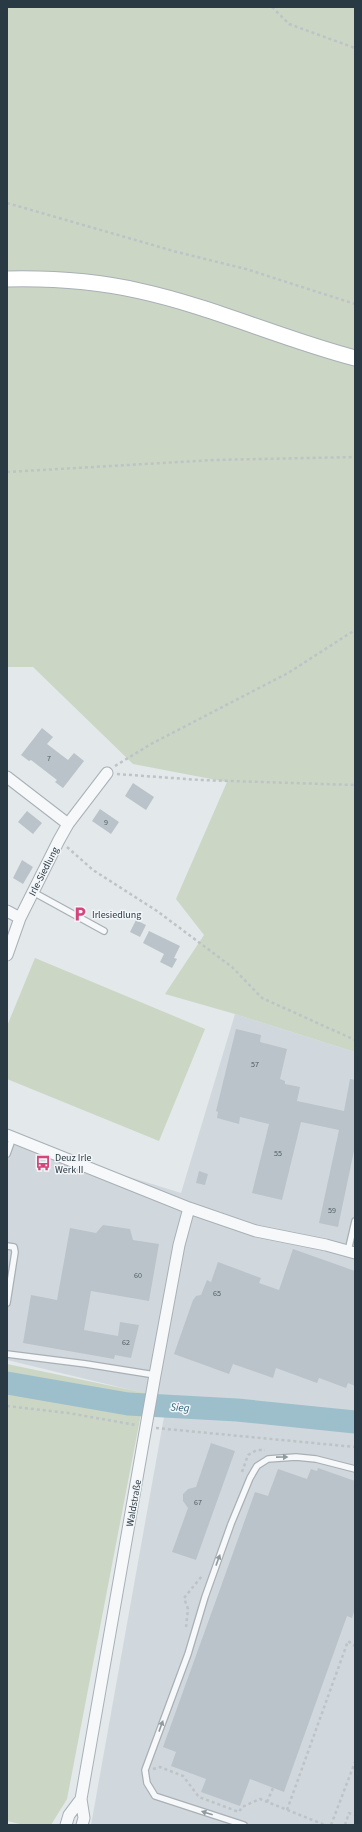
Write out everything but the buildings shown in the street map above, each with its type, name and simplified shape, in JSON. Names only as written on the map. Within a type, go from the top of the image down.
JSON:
[{"type":"main road","points":[[7,279],[77,280],[139,291],[190,305],[322,349],[355,358]]},
{"type":"street","name":"Irle-Siedlung","points":[[7,955],[20,918],[59,840],[68,824],[107,773]]},
{"type":"street","points":[[7,777],[68,824]]},
{"type":"street","points":[[7,912],[20,918]]},
{"type":"street","points":[[10,1136],[220,1220],[351,1252]]},
{"type":"street","name":"Waldstraße","points":[[82,1825],[84,1818],[81,1799],[155,1375],[179,1245],[189,1208]]},
{"type":"street","name":"Waldstraße","points":[[66,1825],[69,1815],[81,1799]]},
{"type":"street","name":"Waldstraße","points":[[83,1813],[91,1825]]},
{"type":"lane","points":[[33,892],[104,931]]},
{"type":"lane","points":[[7,1154],[10,1136]]},
{"type":"lane","points":[[351,1252],[355,1221]]},
{"type":"lane","points":[[7,1246],[14,1247],[15,1252],[7,1303]]},
{"type":"lane","points":[[7,1354],[155,1375]]},
{"type":"lane","points":[[244,1825],[156,1796],[147,1783],[145,1770],[188,1654],[205,1597],[229,1531],[250,1478],[257,1466],[268,1459],[296,1457],[316,1459],[355,1469]]},
{"type":"path","points":[[272,7],[288,24],[355,48]]},
{"type":"path","points":[[7,203],[177,252],[246,269],[355,304]]},
{"type":"path","points":[[7,472],[214,460],[355,457]]},
{"type":"path","points":[[107,773],[119,763],[151,744],[288,673],[355,630]]},
{"type":"path","points":[[107,773],[200,780],[355,785]]},
{"type":"path","points":[[59,840],[93,870],[156,911],[232,967],[262,998],[355,1040]]},
{"type":"path","points":[[7,1406],[355,1447]]},
{"type":"path","points":[[240,1476],[248,1455],[257,1450],[268,1450]]},
{"type":"path","points":[[184,1633],[188,1609],[184,1598],[205,1571]]},
{"type":"path","points":[[287,1810],[348,1641],[355,1646]]},
{"type":"path","points":[[331,1825],[355,1762]]},
{"type":"path","points":[[145,1770],[160,1767],[183,1776],[199,1797],[239,1812],[242,1807],[260,1799],[325,1825]]},
{"type":"path","points":[[267,1802],[273,1788]]},
{"type":"path","points":[[344,1825],[349,1813],[355,1815]]},
{"type":"shaded area","points":[[235,1014],[355,1052],[355,1825],[91,1825],[167,1400],[152,1395],[7,1360],[7,1139],[181,1193]]},
{"type":"green space","points":[[7,7],[355,7],[355,1052],[235,1014],[165,994],[204,935],[176,899],[227,782],[133,764],[33,667],[7,667]]},
{"type":"green space","points":[[35,958],[205,1029],[159,1141],[7,1079],[7,1026]]},
{"type":"green space","points":[[7,1364],[145,1393],[67,1799],[51,1825],[20,1824],[7,1821]]},
{"type":"waterway","name":"Sieg","points":[[7,1383],[128,1404],[237,1410],[355,1422]]},
{"type":"place","name":"Irlesiedlung","points":[[80,914]]},
{"type":"place","name":"Deuz Irle Werk II","points":[[43,1163]]}]
